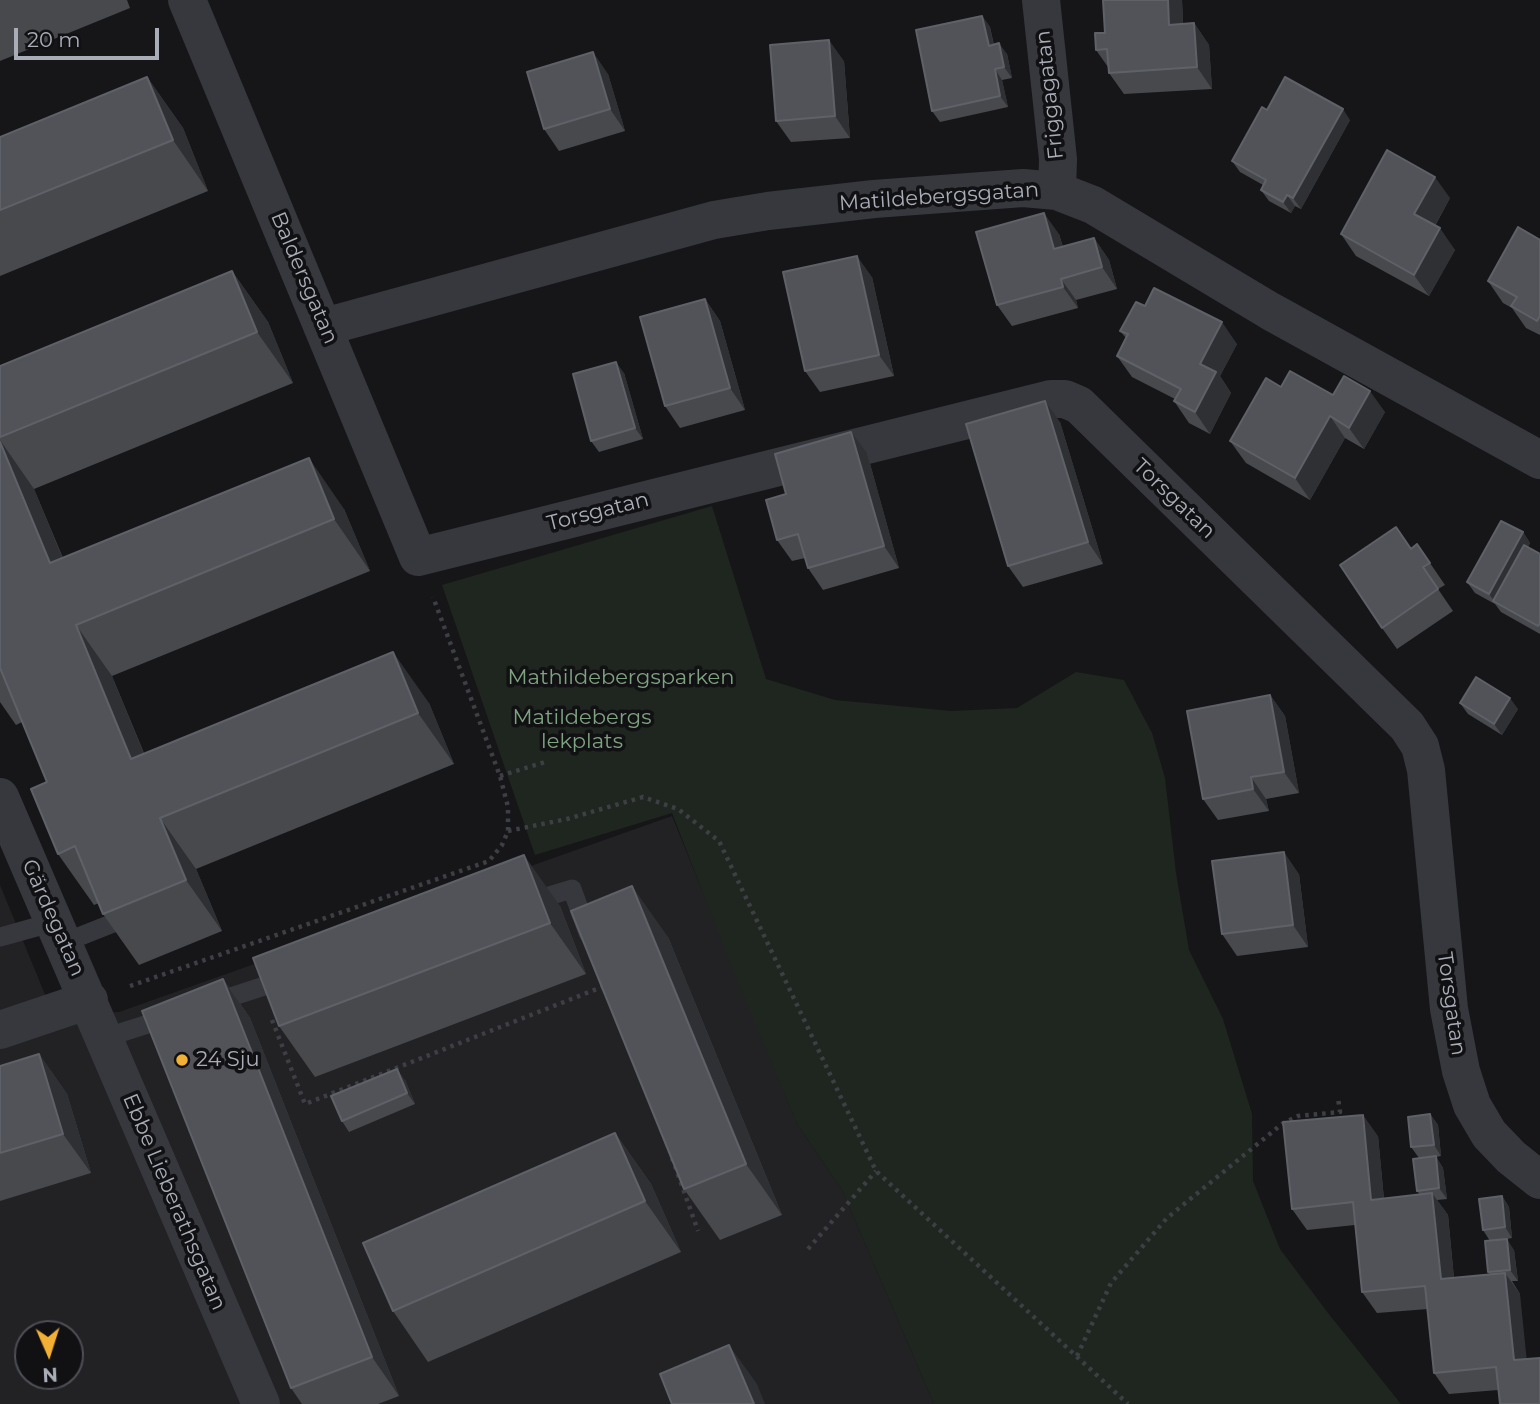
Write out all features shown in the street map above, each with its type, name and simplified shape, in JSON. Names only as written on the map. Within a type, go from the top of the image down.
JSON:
[{"type":"street","name":"Baldersgatan","points":[[187,0],[418,557]]},
{"type":"street","name":"Friggagatan","points":[[1041,0],[1058,159],[1056,191]]},
{"type":"street","name":"Matildebergsgatan","points":[[324,327],[714,220],[768,211],[874,200],[1023,188],[1056,191],[1093,205],[1299,328],[1540,460]]},
{"type":"street","name":"Torsgatan","points":[[418,557],[1051,399],[1065,399],[1079,405],[1407,726],[1420,747],[1426,770],[1449,1009],[1461,1071],[1472,1105],[1489,1134],[1511,1157],[1540,1180]]},
{"type":"street","name":"Gärdegatan","points":[[0,797],[89,1000]]},
{"type":"street","points":[[0,1030],[89,1000]]},
{"type":"street","name":"Ebbe Lieberathsgatan","points":[[89,1000],[261,1404]]},
{"type":"lane","points":[[507,909],[572,889],[593,943]]},
{"type":"lane","points":[[0,936],[58,932],[121,920]]},
{"type":"lane","points":[[104,1038],[300,975],[304,984]]},
{"type":"path","points":[[89,1000],[489,861],[502,845],[508,831],[508,807],[500,776],[418,557]]},
{"type":"path","points":[[500,776],[545,762]]},
{"type":"path","points":[[508,831],[567,819],[643,797],[678,809],[719,841],[876,1171],[1128,1404]]},
{"type":"path","points":[[593,943],[613,997]]},
{"type":"path","points":[[259,988],[305,1104],[608,984]]},
{"type":"path","points":[[1077,1356],[1111,1283],[1167,1218],[1282,1124],[1297,1116],[1340,1112],[1338,1098]]},
{"type":"path","points":[[670,1153],[698,1231]]},
{"type":"path","points":[[807,1249],[876,1171]]},
{"type":"shaded area","points":[[672,816],[797,1124],[842,1190],[934,1404],[0,1404],[0,885],[53,1014],[119,1012]]},
{"type":"green space","points":[[712,506],[766,679],[835,700],[951,711],[1017,708],[1076,672],[1124,680],[1152,733],[1165,778],[1176,873],[1189,950],[1223,1019],[1252,1114],[1253,1181],[1280,1249],[1401,1404],[934,1404],[842,1190],[797,1124],[672,813],[535,855],[442,585]]},
{"type":"building","points":[[1103,0],[1168,0],[1169,25],[1194,23],[1197,67],[1109,73],[1107,49],[1096,50],[1095,33],[1105,33]]},
{"type":"building","points":[[982,16],[989,46],[999,43],[1004,67],[995,69],[1000,96],[932,111],[916,30]]},
{"type":"building","points":[[829,40],[835,116],[776,121],[770,45]]},
{"type":"building","points":[[593,52],[610,109],[544,129],[527,72]]},
{"type":"building","points":[[147,77],[173,140],[0,210],[0,137]]},
{"type":"building","points":[[1285,77],[1343,109],[1293,198],[1287,195],[1283,202],[1261,190],[1266,180],[1232,161],[1262,107],[1267,110]]},
{"type":"building","points":[[1387,150],[1435,177],[1414,214],[1440,228],[1414,275],[1341,234]]},
{"type":"building","points":[[1044,213],[1054,249],[1094,238],[1102,267],[1061,279],[1063,287],[997,305],[976,232]]},
{"type":"building","points":[[1518,227],[1540,240],[1540,316],[1537,321],[1511,306],[1517,297],[1488,281]]},
{"type":"building","points":[[857,256],[879,355],[805,371],[783,272]]},
{"type":"building","points":[[232,271],[257,332],[0,437],[0,366]]},
{"type":"building","points":[[1154,288],[1222,322],[1200,364],[1216,372],[1195,412],[1174,401],[1181,389],[1117,356],[1128,334],[1120,331],[1136,302],[1145,306]]},
{"type":"building","points":[[705,299],[730,388],[665,406],[640,317]]},
{"type":"building","points":[[616,362],[635,428],[591,441],[573,374]]},
{"type":"building","points":[[1290,371],[1333,395],[1344,376],[1370,391],[1349,428],[1330,416],[1295,478],[1230,441],[1266,378],[1281,387]]},
{"type":"building","points":[[1045,401],[1088,542],[1008,566],[966,424]]},
{"type":"building","points":[[851,432],[884,546],[808,568],[798,534],[777,540],[766,500],[786,494],[775,454]]},
{"type":"building","points":[[0,442],[50,563],[309,458],[334,519],[76,625],[131,759],[393,652],[418,713],[160,818],[186,880],[103,914],[75,846],[58,854],[31,789],[47,782],[0,668]]},
{"type":"building","points":[[1501,521],[1523,532],[1489,594],[1467,582]]},
{"type":"building","points":[[1396,527],[1411,549],[1417,544],[1430,563],[1423,567],[1438,589],[1382,628],[1340,565]]},
{"type":"building","points":[[1524,545],[1540,554],[1538,626],[1493,601]]},
{"type":"building","points":[[1476,677],[1510,698],[1494,724],[1460,703]]},
{"type":"building","points":[[1270,695],[1284,772],[1251,777],[1253,789],[1203,799],[1187,711]]},
{"type":"building","points":[[1284,852],[1293,925],[1222,934],[1212,861]]},
{"type":"building","points":[[524,855],[550,923],[279,1026],[253,958]]},
{"type":"building","points":[[632,886],[746,1164],[684,1189],[571,911]]},
{"type":"building","points":[[223,979],[372,1357],[291,1388],[142,1011]]},
{"type":"building","points":[[39,1054],[63,1134],[0,1153],[0,1066]]},
{"type":"building","points":[[397,1069],[407,1093],[342,1121],[331,1096]]},
{"type":"building","points":[[1430,1114],[1434,1145],[1411,1147],[1408,1117]]},
{"type":"building","points":[[1363,1115],[1371,1200],[1432,1193],[1441,1279],[1505,1273],[1514,1360],[1540,1358],[1540,1404],[1500,1404],[1496,1367],[1434,1373],[1425,1286],[1362,1292],[1353,1202],[1292,1209],[1283,1122]]},
{"type":"building","points":[[615,1133],[645,1201],[393,1311],[363,1243]]},
{"type":"building","points":[[1436,1156],[1439,1188],[1417,1191],[1413,1159]]},
{"type":"building","points":[[1502,1196],[1505,1227],[1483,1230],[1479,1199]]},
{"type":"building","points":[[1507,1239],[1510,1270],[1488,1272],[1485,1241]]},
{"type":"building","points":[[729,1345],[754,1404],[672,1404],[660,1374]]},
{"type":"place","name":"24 Sju","points":[[182,1060]]},
{"type":"park label","name":"Mathildebergsparken","points":[[621,678]]},
{"type":"park label","name":"Matildebergs lekplats","points":[[582,730]]}]
